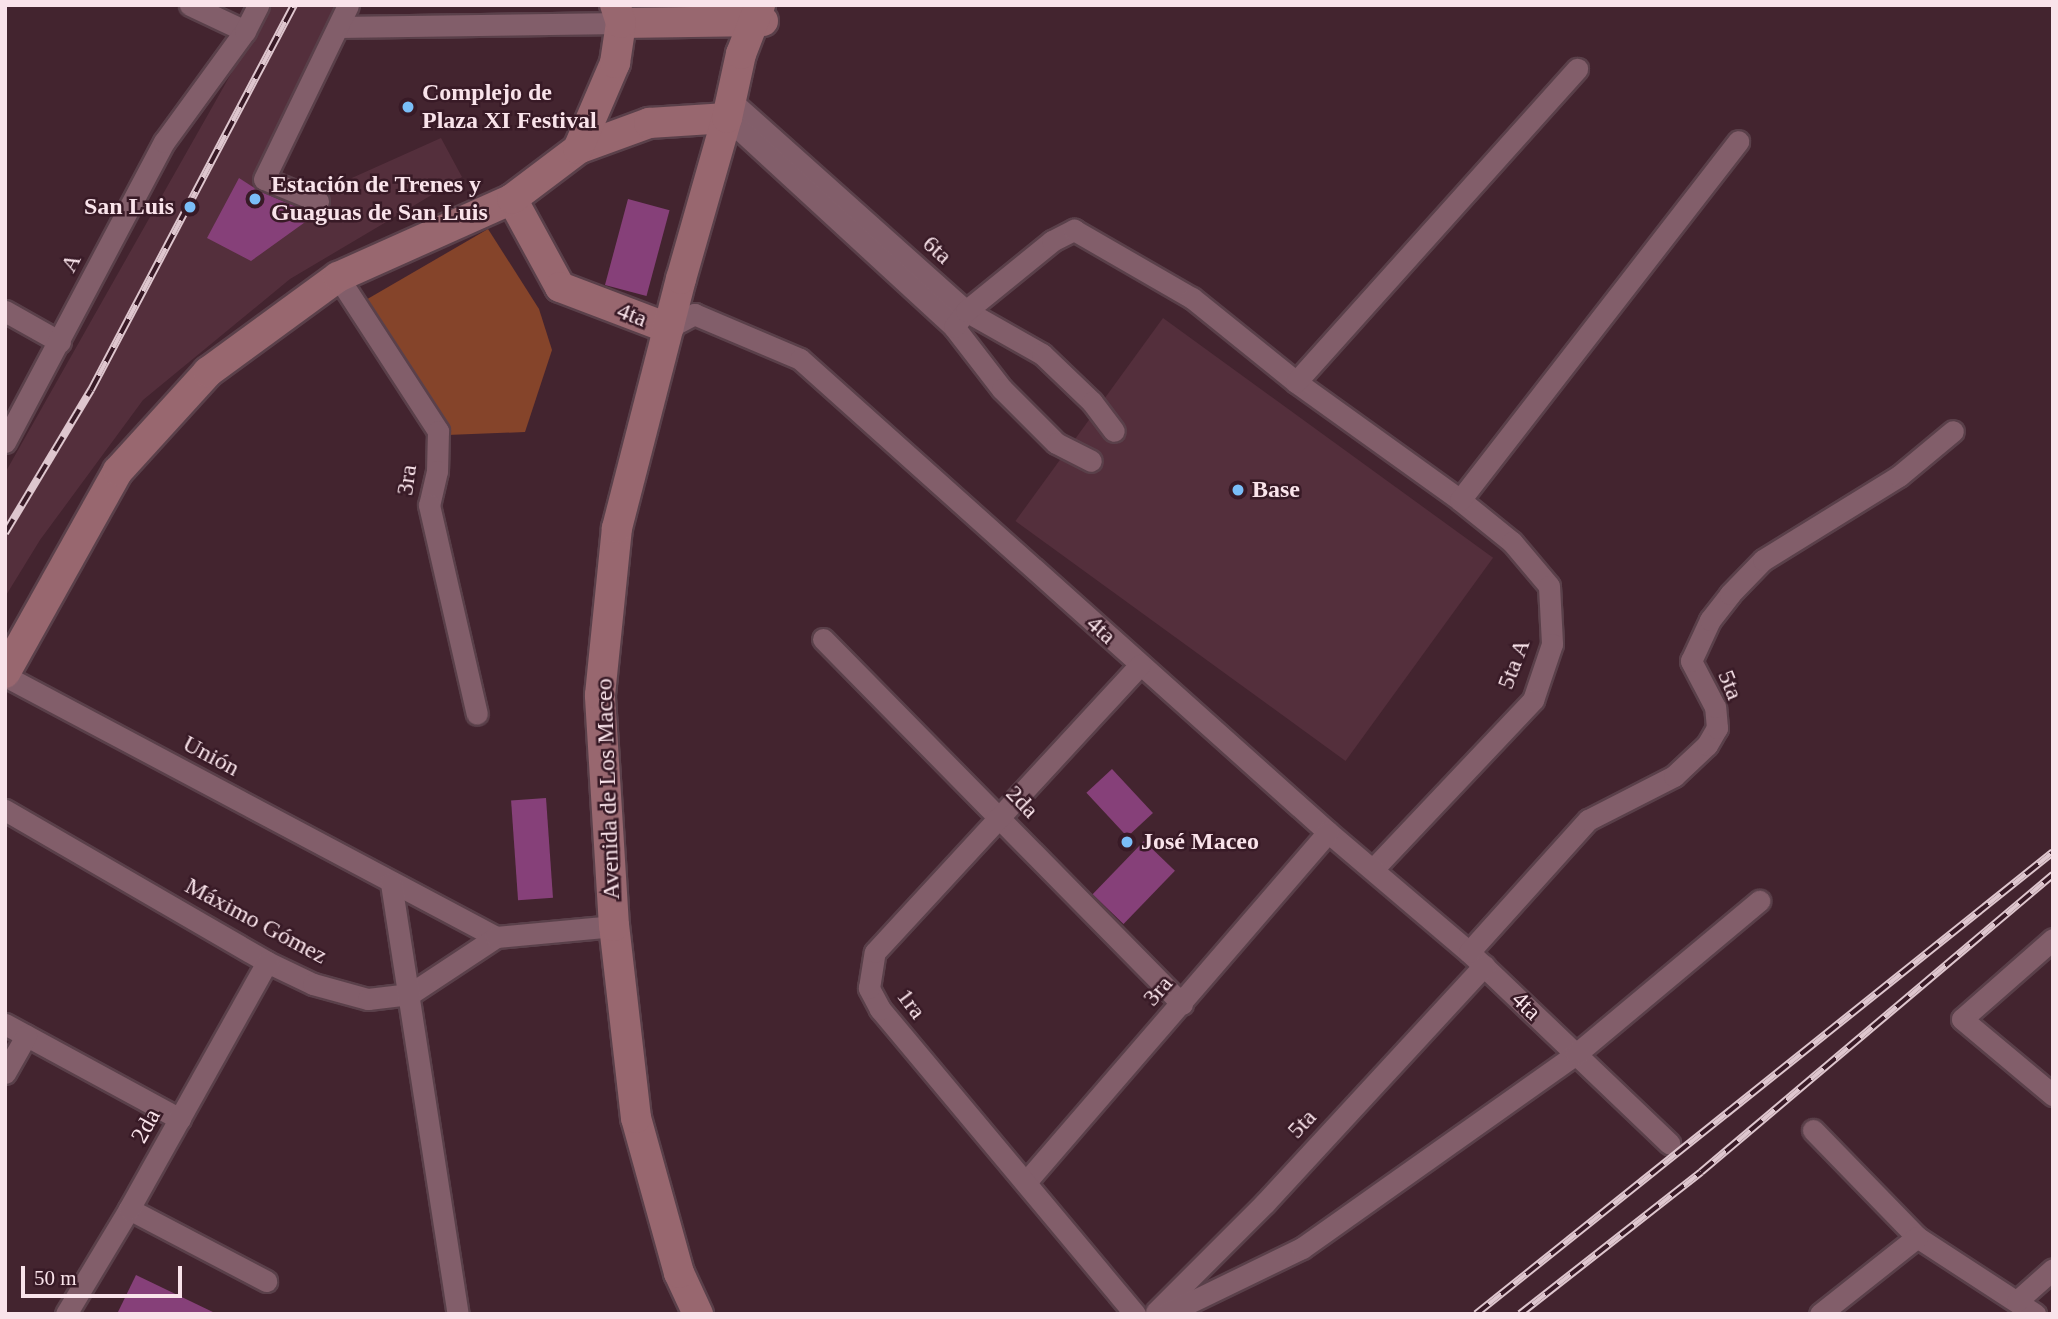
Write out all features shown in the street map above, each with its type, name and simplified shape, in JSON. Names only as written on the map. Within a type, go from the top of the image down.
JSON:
[{"type":"street","points":[[190,5],[244,31]]},
{"type":"street","name":"A","points":[[5,442],[164,142],[244,31],[258,5]]},
{"type":"street","points":[[318,201],[264,179],[348,5]]},
{"type":"street","points":[[665,5],[707,23]]},
{"type":"street","points":[[338,27],[618,14],[707,23],[762,13]]},
{"type":"street","name":"Avenida de Los Maceo","points":[[698,1314],[679,1273],[636,1118],[614,926],[600,695],[617,528],[737,76],[762,13]]},
{"type":"street","points":[[578,149],[615,63],[618,14]]},
{"type":"street","points":[[1296,382],[1577,69]]},
{"type":"street","points":[[5,675],[118,471],[208,372],[338,277],[512,199],[578,149],[649,123],[729,109]]},
{"type":"street","name":"6ta","points":[[729,109],[960,319],[1002,389],[1056,443],[1091,461]]},
{"type":"street","points":[[1460,500],[1738,141]]},
{"type":"street","name":"4ta","points":[[512,199],[560,287],[668,328],[694,314],[800,359],[1328,832],[1374,868],[1477,959],[1669,1143]]},
{"type":"street","name":"5ta A","points":[[960,319],[1052,241],[1074,230],[1192,298],[1296,382],[1460,500],[1512,542],[1549,586],[1552,644],[1533,700],[1374,868]]},
{"type":"street","name":"3ra","points":[[338,277],[438,431],[437,471],[429,505],[477,714]]},
{"type":"street","points":[[5,311],[60,342]]},
{"type":"street","name":"6ta","points":[[960,319],[1042,354],[1092,402],[1114,431]]},
{"type":"street","name":"5ta","points":[[1154,1314],[1265,1203],[1477,959],[1588,820],[1674,776],[1707,746],[1717,728],[1715,707],[1691,660],[1710,620],[1763,560],[1899,476],[1953,431]]},
{"type":"street","name":"2da","points":[[823,639],[1182,1004]]},
{"type":"street","name":"1ra","points":[[1135,1314],[880,1009],[869,988],[875,952],[1140,665]]},
{"type":"street","name":"Unión","points":[[5,675],[496,937]]},
{"type":"street","name":"Máximo Gómez","points":[[5,810],[267,962],[313,984],[368,999],[410,994],[496,937],[614,926]]},
{"type":"street","name":"3ra","points":[[1026,1182],[1328,832]]},
{"type":"street","points":[[391,883],[458,1314]]},
{"type":"street","points":[[1166,1314],[1302,1248],[1576,1054],[1759,901]]},
{"type":"street","points":[[2053,939],[1962,1019],[2053,1095]]},
{"type":"street","name":"2da","points":[[66,1314],[129,1209],[267,962]]},
{"type":"street","points":[[5,1024],[180,1119]]},
{"type":"street","points":[[5,1073],[26,1036]]},
{"type":"street","points":[[1813,1130],[1917,1237],[2035,1314]]},
{"type":"street","points":[[129,1209],[266,1281]]},
{"type":"street","points":[[1820,1314],[1917,1237]]},
{"type":"street","points":[[2017,1301],[2053,1269]]},
{"type":"shaded area","points":[[270,5],[338,5],[265,165],[325,190],[441,138],[462,177],[290,279],[143,400],[40,540],[5,597],[5,473]]},
{"type":"shaded area","points":[[488,229],[539,309],[552,350],[525,432],[447,435],[364,301]]},
{"type":"shaded area","points":[[1163,318],[1493,558],[1346,761],[1015,521]]},
{"type":"building","name":"Estación de Trenes y Guaguas de San Luis","points":[[239,178],[259,191],[315,215],[251,261],[207,238]]},
{"type":"building","points":[[628,199],[670,210],[646,296],[605,285]]},
{"type":"building","points":[[1112,769],[1153,813],[1127,837],[1086,793]]},
{"type":"building","points":[[546,798],[553,898],[518,900],[511,800]]},
{"type":"building","points":[[1144,841],[1175,871],[1124,924],[1093,894]]},
{"type":"building","points":[[136,1275],[217,1314],[117,1314]]},
{"type":"railway","points":[[5,533],[91,390],[294,5]]},
{"type":"railway","points":[[1476,1314],[2053,852]]},
{"type":"railway","points":[[1520,1314],[1701,1172],[2053,875]]},
{"type":"place","name":"Complejo de Plaza XI Festival","points":[[408,107]]},
{"type":"place","name":"Estación de Trenes y Guaguas de San Luis","points":[[255,199]]},
{"type":"place","name":"San Luis","points":[[190,207]]},
{"type":"place","name":"Base","points":[[1238,490]]},
{"type":"place","name":"José Maceo","points":[[1127,842]]}]
